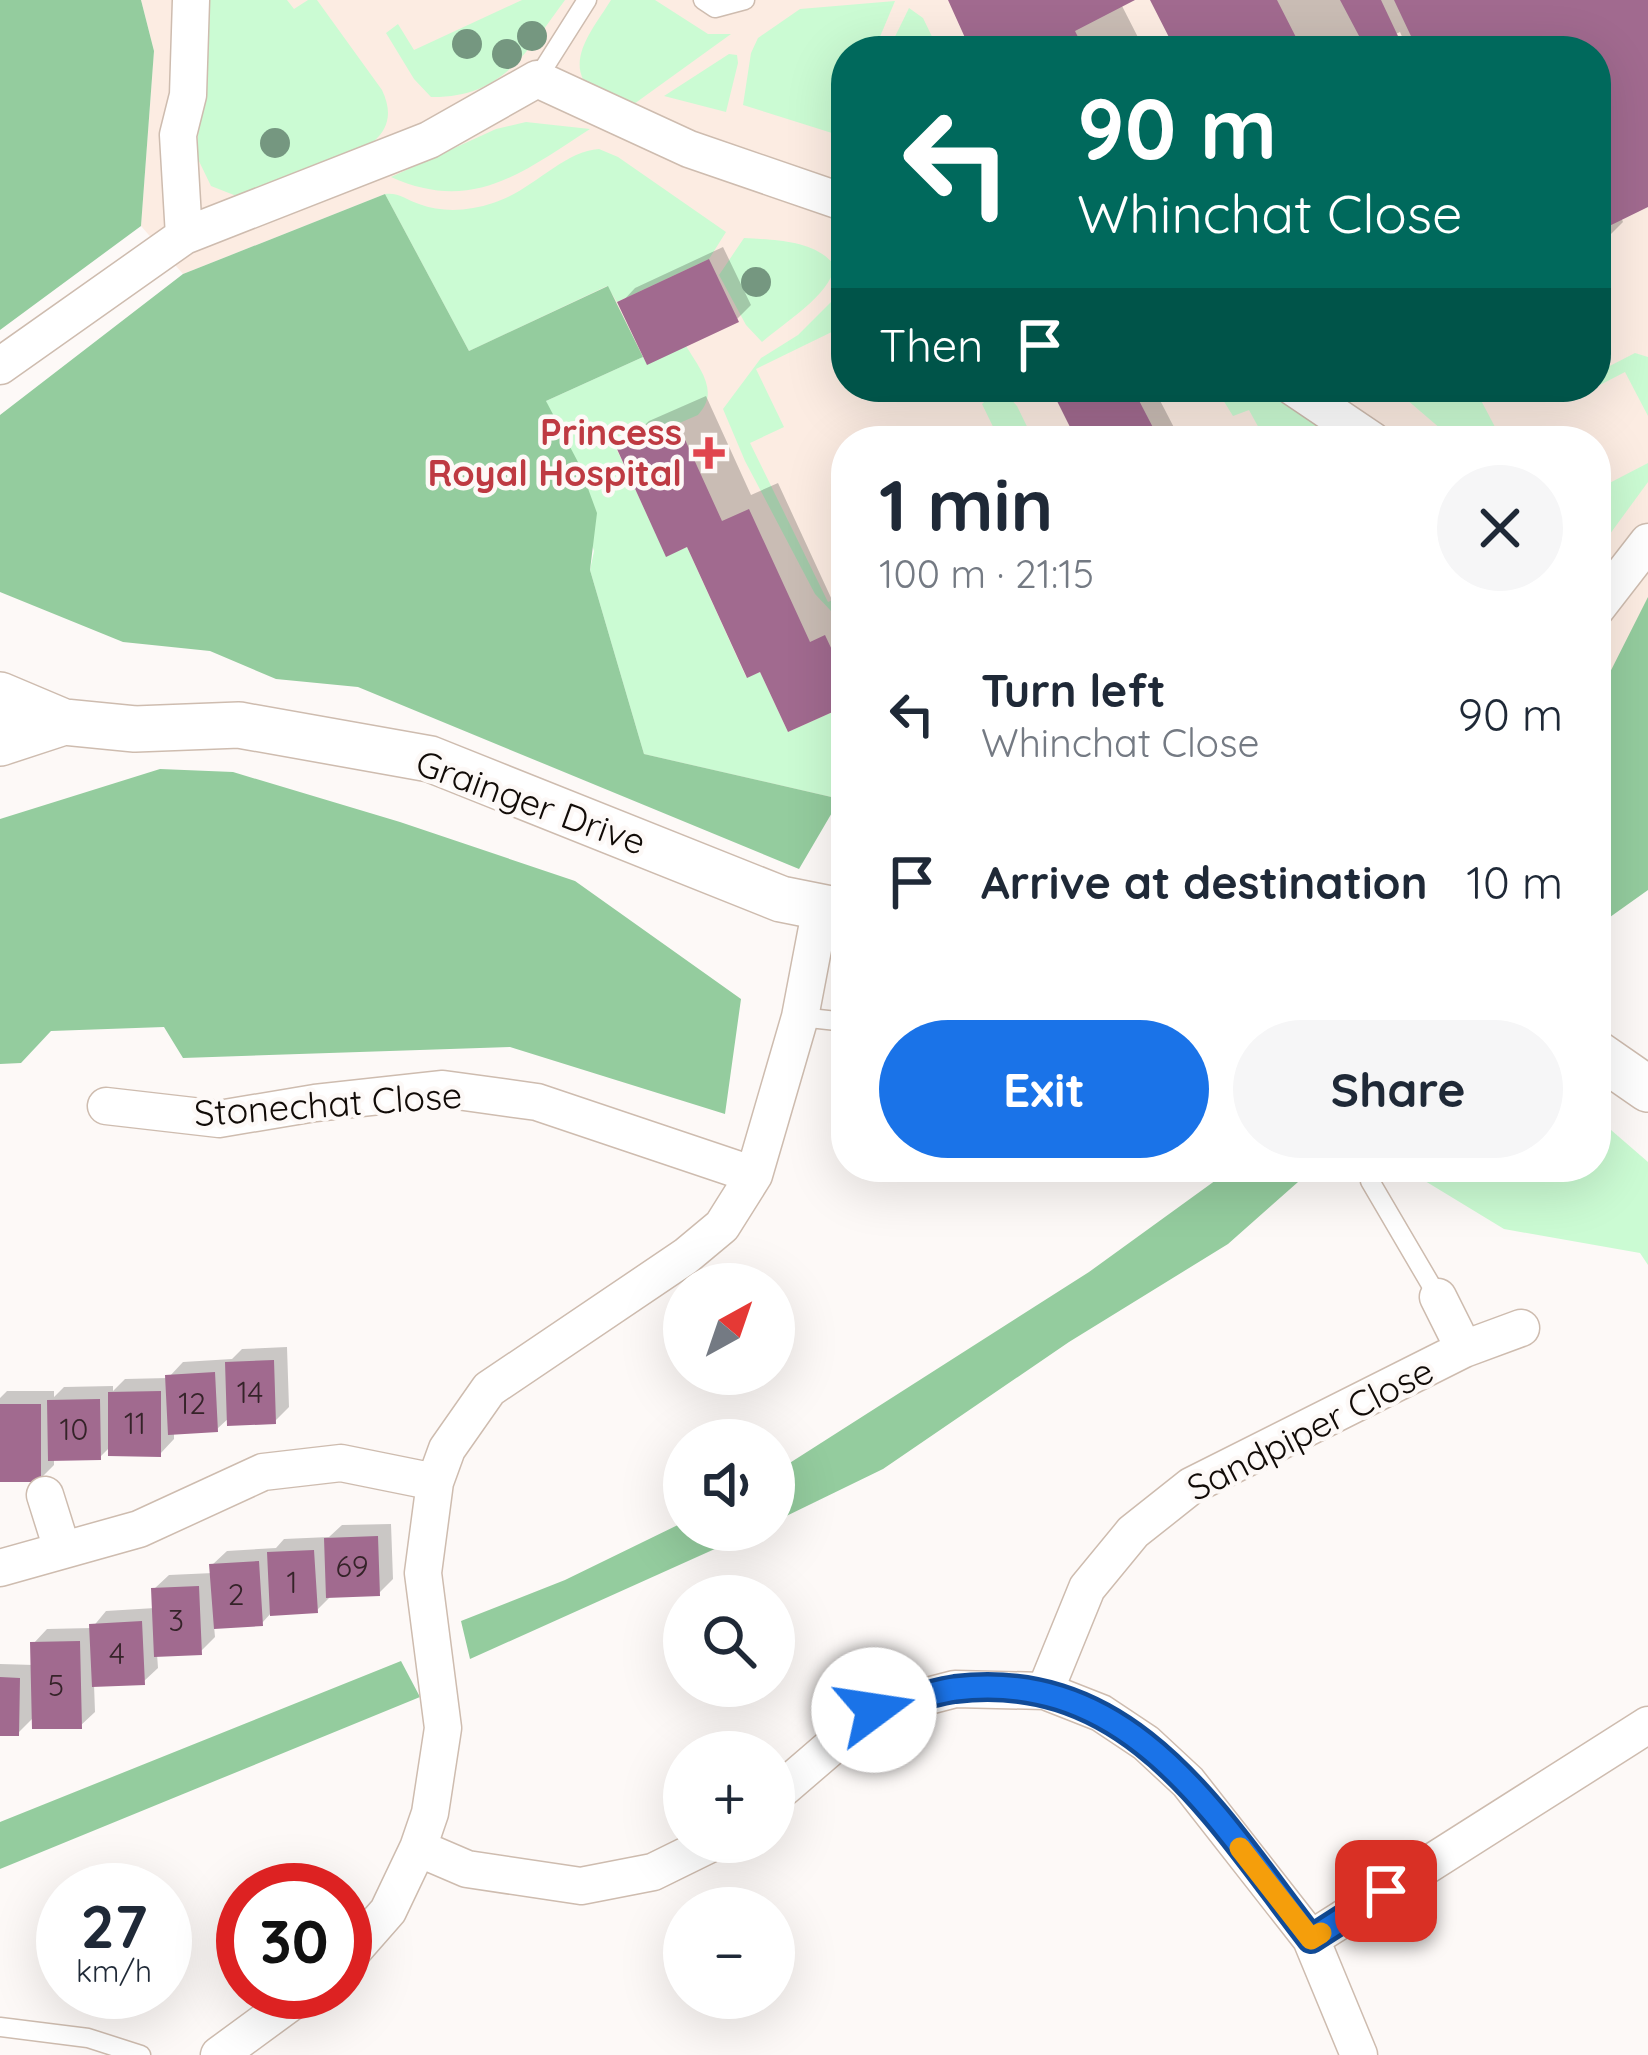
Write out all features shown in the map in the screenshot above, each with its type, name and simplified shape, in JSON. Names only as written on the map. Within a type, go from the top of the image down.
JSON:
[{"type":"street","points":[[184,236],[178,135],[188,95],[191,0]]},
{"type":"street","points":[[0,366],[184,236],[429,140],[537,79],[689,149],[831,198]]},
{"type":"street","points":[[1315,402],[1351,426]]},
{"type":"street","points":[[1611,590],[1648,542]]},
{"type":"street","name":"Grainger Drive","points":[[0,695],[64,722],[134,729],[239,725],[430,759],[781,899],[831,909]]},
{"type":"street","name":"Grainger Drive","points":[[0,743],[64,722]]},
{"type":"street","points":[[372,1929],[388,1911],[430,1813],[443,1728],[423,1574],[435,1482],[447,1449],[489,1389],[686,1256],[722,1226],[754,1175],[831,919]]},
{"type":"street","points":[[1611,1063],[1648,1089]]},
{"type":"street","name":"Stonechat Close","points":[[106,1106],[219,1119],[315,1102],[443,1089],[537,1102],[754,1175]]},
{"type":"street","name":"Sandpiper Close","points":[[1438,1297],[1464,1349]]},
{"type":"street","name":"Sandpiper Close","points":[[1045,1691],[1088,1588],[1132,1532],[1191,1486],[1464,1349],[1521,1328]]},
{"type":"street","points":[[0,1568],[140,1529],[263,1472],[341,1463],[435,1482]]},
{"type":"street","points":[[45,1495],[62,1550]]},
{"type":"street","points":[[795,1778],[874,1710],[955,1689],[1045,1691],[1101,1713],[1146,1743],[1189,1782],[1311,1939],[1360,2055]]},
{"type":"street","points":[[1311,1939],[1648,1725]]},
{"type":"street","points":[[418,1848],[467,1869],[581,1886],[653,1873],[673,1863]]},
{"type":"street","points":[[219,2055],[268,2019]]},
{"type":"lane","points":[[537,79],[587,0]]},
{"type":"lane","points":[[703,0],[715,8],[745,0]]},
{"type":"lane","points":[[800,1017],[831,1020]]},
{"type":"lane","points":[[1371,1182],[1438,1297]]},
{"type":"lane","points":[[0,2026],[88,2038],[141,2055]]},
{"type":"shaded area","name":"Princess Royal Hospital","points":[[141,0],[1648,0],[1648,872],[1611,897],[1611,426],[831,426],[831,797],[644,754],[597,513],[642,357],[608,286],[469,351],[385,194],[183,274],[141,226],[154,51]]},
{"type":"green space","points":[[0,0],[141,0],[154,51],[141,226],[0,330]]},
{"type":"green space","points":[[206,0],[287,0],[294,9],[317,0],[382,90],[388,119],[383,131],[372,143],[239,197],[211,186],[196,155],[208,39]]},
{"type":"green space","points":[[522,0],[565,0],[511,68],[477,89],[456,95],[431,97],[386,33],[398,24],[414,50]]},
{"type":"green space","points":[[611,0],[655,0],[708,34],[731,34],[634,104],[609,99],[585,83],[580,59]]},
{"type":"green space","points":[[895,1],[880,36],[831,36],[831,133],[743,105],[758,38],[800,9]]},
{"type":"green space","points":[[909,8],[923,18],[932,36],[895,36]]},
{"type":"green space","points":[[729,54],[737,55],[738,63],[726,112],[664,96]]},
{"type":"green space","points":[[526,122],[590,129],[519,173],[472,189],[420,187],[391,177],[496,129]]},
{"type":"green space","points":[[599,149],[618,157],[726,232],[709,259],[617,302],[607,286],[469,351],[385,194],[437,209],[475,208],[507,198],[573,157]]},
{"type":"green space","points":[[385,194],[469,351],[608,286],[643,357],[546,401],[579,464],[597,513],[590,570],[644,754],[831,797],[831,814],[799,869],[358,687],[276,679],[210,651],[123,642],[0,592],[0,415],[183,274]]},
{"type":"green space","points":[[744,238],[806,246],[831,262],[831,277],[824,288],[762,342],[746,325],[719,275]]},
{"type":"green space","points":[[831,302],[831,332],[756,369],[784,427],[750,443],[831,601],[831,611],[815,594],[723,409],[761,358],[798,335]]},
{"type":"green space","points":[[686,346],[706,380],[707,398],[698,415],[617,450],[666,556],[687,547],[746,677],[760,672],[788,732],[831,713],[831,797],[644,754],[590,570],[594,551],[546,401],[643,357],[647,364]]},
{"type":"green space","points":[[1635,353],[1648,357],[1648,416],[1625,372],[1611,379],[1611,365]]},
{"type":"green space","points":[[1013,402],[1027,426],[993,426],[982,404]]},
{"type":"green space","points":[[1224,402],[1300,402],[1334,426],[1258,426],[1249,410],[1233,416]]},
{"type":"green space","points":[[1410,402],[1482,402],[1494,426],[1438,426]]},
{"type":"green space","points":[[1648,463],[1648,482],[1611,533],[1611,482]]},
{"type":"green space","points":[[1648,597],[1648,890],[1611,916],[1611,670]]},
{"type":"green space","points":[[160,769],[233,772],[575,881],[741,999],[725,1114],[510,1047],[183,1058],[164,1027],[51,1031],[21,1063],[0,1064],[0,819]]},
{"type":"green space","points":[[1611,1130],[1648,1162],[1648,1265],[1640,1253],[1504,1229],[1427,1182],[1611,1182]]},
{"type":"green space","points":[[1213,1182],[1298,1182],[1228,1244],[1069,1342],[883,1469],[795,1512],[795,1460],[1089,1272]]},
{"type":"green space","points":[[663,1532],[663,1551],[710,1551],[470,1659],[461,1621],[565,1580]]},
{"type":"green space","points":[[401,1661],[420,1697],[0,1869],[0,1822]]},
{"type":"building","points":[[948,0],[1135,0],[1075,31],[1078,36],[964,36]]},
{"type":"building","points":[[1150,0],[1277,0],[1295,36],[1168,36]]},
{"type":"building","points":[[1340,0],[1381,0],[1398,36],[1359,36]]},
{"type":"building","points":[[1394,0],[1648,0],[1648,207],[1611,225],[1611,36],[1411,36]]},
{"type":"building","points":[[709,259],[739,322],[647,365],[617,302]]},
{"type":"building","points":[[1058,402],[1140,402],[1152,426],[1070,426]]},
{"type":"building","points":[[677,422],[722,521],[749,509],[810,642],[825,635],[831,648],[831,713],[788,732],[760,672],[747,678],[687,547],[666,557],[617,449]]},
{"type":"building","points":[[274,1360],[276,1424],[227,1426],[225,1362]]},
{"type":"building","points":[[215,1372],[218,1432],[168,1435],[165,1375]]},
{"type":"building","points":[[161,1391],[161,1457],[108,1456],[108,1392]]},
{"type":"building","points":[[100,1399],[101,1460],[48,1461],[47,1400]]},
{"type":"building","points":[[0,1404],[41,1404],[41,1482],[0,1482]]},
{"type":"building","points":[[378,1536],[380,1596],[326,1598],[324,1538]]},
{"type":"building","points":[[314,1550],[318,1613],[270,1616],[267,1552]]},
{"type":"building","points":[[259,1561],[263,1626],[214,1629],[209,1564]]},
{"type":"building","points":[[199,1586],[202,1655],[154,1657],[151,1588]]},
{"type":"building","points":[[142,1621],[145,1685],[92,1687],[89,1624]]},
{"type":"building","points":[[80,1641],[82,1729],[32,1729],[30,1642]]},
{"type":"building","points":[[0,1677],[20,1678],[19,1736],[0,1736]]},
{"type":"slow traffic","points":[[1240,1848],[1311,1939],[1321,1933]]},
{"type":"place","name":"Princess Royal Hospital","points":[[709,453]]},
{"type":"route","points":[[874,1710],[955,1689],[1045,1691],[1101,1713],[1146,1743],[1189,1782],[1311,1939],[1386,1891]]}]
